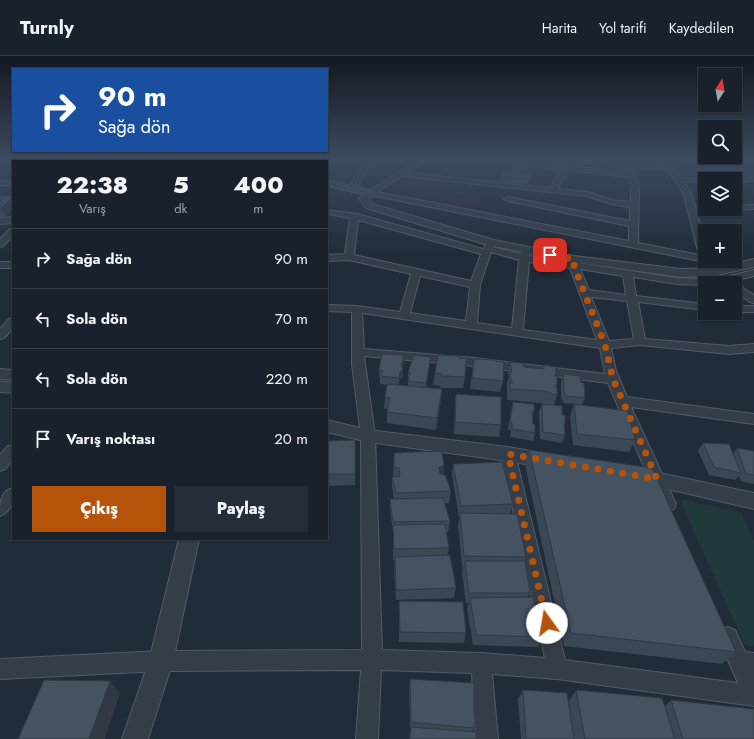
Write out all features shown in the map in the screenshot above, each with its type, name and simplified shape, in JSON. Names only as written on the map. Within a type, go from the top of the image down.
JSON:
[{"type":"main road","points":[[349,192],[370,193]]},
{"type":"main road","points":[[365,192],[370,193]]},
{"type":"street","points":[[490,216],[504,204],[511,192]]},
{"type":"street","points":[[570,192],[588,194],[598,207],[633,224]]},
{"type":"street","points":[[633,246],[635,192]]},
{"type":"street","points":[[687,192],[698,233]]},
{"type":"street","points":[[489,249],[369,206],[364,199],[370,193],[698,259]]},
{"type":"street","points":[[504,204],[598,207],[635,206]]},
{"type":"street","points":[[742,208],[754,207]]},
{"type":"street","points":[[692,209],[698,209]]},
{"type":"street","points":[[328,212],[354,216],[489,249],[574,262],[627,273],[677,281],[698,282]]},
{"type":"street","points":[[349,257],[354,216]]},
{"type":"street","points":[[0,221],[12,220]]},
{"type":"street","points":[[1,242],[12,232]]},
{"type":"street","points":[[471,325],[475,285],[489,249]]},
{"type":"street","points":[[517,332],[525,254]]},
{"type":"street","points":[[328,258],[349,257],[475,285]]},
{"type":"street","points":[[574,262],[681,273],[713,272],[754,263]]},
{"type":"street","points":[[574,262],[605,345],[613,379],[673,515]]},
{"type":"street","points":[[0,265],[12,265]]},
{"type":"street","points":[[710,268],[713,272],[720,276]]},
{"type":"street","points":[[404,316],[416,272]]},
{"type":"street","points":[[627,273],[640,342]]},
{"type":"street","points":[[742,277],[754,273]]},
{"type":"street","points":[[742,291],[754,300]]},
{"type":"street","points":[[585,293],[698,307]]},
{"type":"street","points":[[328,308],[357,309],[605,345],[640,342],[729,350],[754,348]]},
{"type":"street","points":[[357,309],[358,352],[368,436],[372,660],[367,739]]},
{"type":"street","points":[[742,309],[754,309]]},
{"type":"street","points":[[0,336],[12,322]]},
{"type":"street","points":[[358,352],[474,362],[613,379]]},
{"type":"street","points":[[0,374],[12,375]]},
{"type":"street","points":[[0,387],[12,388]]},
{"type":"street","points":[[622,401],[754,419]]},
{"type":"street","points":[[328,426],[368,436],[508,454],[563,463]]},
{"type":"street","points":[[0,466],[12,451]]},
{"type":"street","points":[[508,454],[557,669]]},
{"type":"street","points":[[618,472],[657,479],[754,501]]},
{"type":"street","points":[[0,509],[8,494]]},
{"type":"street","points":[[135,739],[161,661],[189,540]]},
{"type":"street","points":[[0,669],[161,661],[372,660],[481,663],[557,669],[754,696],[746,662],[722,625]]},
{"type":"street","points":[[481,663],[488,739]]},
{"type":"shaded area","points":[[387,192],[440,192],[438,194],[463,199],[466,197],[481,200],[469,210]]},
{"type":"green space","points":[[681,499],[741,513],[754,541],[754,646],[745,645],[684,510]]},
{"type":"building","points":[[0,196],[12,196],[12,198],[0,208]]},
{"type":"building","points":[[382,354],[404,355],[401,367],[403,367],[399,378],[380,376],[383,371],[379,369]]},
{"type":"building","points":[[414,355],[431,357],[426,383],[408,381],[410,372],[408,372]]},
{"type":"building","points":[[438,355],[460,356],[459,358],[466,358],[465,377],[442,376],[442,374],[435,373]]},
{"type":"building","points":[[474,359],[497,360],[496,361],[504,362],[503,381],[472,378]]},
{"type":"building","points":[[510,362],[523,363],[524,367],[544,369],[544,365],[556,367],[556,374],[554,376],[557,376],[557,386],[555,386],[557,388],[557,395],[544,391],[510,389],[510,382],[512,383],[512,380],[510,380],[510,371],[512,372]]},
{"type":"building","points":[[563,374],[580,376],[581,382],[584,383],[585,398],[566,396]]},
{"type":"building","points":[[387,384],[442,389],[437,418],[387,412],[390,398],[385,397]]},
{"type":"building","points":[[456,394],[501,397],[501,425],[455,422]]},
{"type":"building","points":[[513,402],[534,404],[534,412],[532,412],[533,424],[535,424],[535,433],[512,429],[512,423],[510,422]]},
{"type":"building","points":[[542,404],[562,406],[562,415],[565,415],[565,435],[543,432]]},
{"type":"building","points":[[574,404],[628,411],[635,440],[577,434]]},
{"type":"building","points":[[355,440],[355,474],[328,474],[328,441]]},
{"type":"building","points":[[703,443],[729,444],[741,473],[714,467]]},
{"type":"building","points":[[737,448],[754,451],[754,475],[746,474]]},
{"type":"building","points":[[529,450],[652,468],[736,652],[571,633]]},
{"type":"building","points":[[442,451],[444,466],[439,467],[440,474],[445,475],[451,491],[396,493],[392,477],[400,476],[399,468],[394,467],[394,453]]},
{"type":"building","points":[[502,462],[513,504],[461,506],[453,464]]},
{"type":"building","points":[[443,498],[450,521],[393,522],[390,499]]},
{"type":"building","points":[[460,513],[517,514],[526,557],[464,556]]},
{"type":"building","points":[[445,524],[449,548],[394,549],[393,525]]},
{"type":"building","points":[[450,555],[456,588],[396,590],[395,557]]},
{"type":"building","points":[[465,561],[525,561],[530,593],[469,593]]},
{"type":"building","points":[[533,597],[543,637],[476,635],[470,598]]},
{"type":"building","points":[[399,601],[463,602],[466,633],[400,632]]},
{"type":"building","points":[[410,679],[474,683],[474,728],[411,722]]},
{"type":"building","points":[[44,680],[110,681],[89,739],[18,739]]},
{"type":"building","points":[[523,690],[567,693],[574,739],[526,739]]},
{"type":"building","points":[[576,690],[662,698],[675,739],[585,739]]},
{"type":"building","points":[[671,700],[754,709],[754,739],[683,739]]},
{"type":"building","points":[[411,727],[476,732],[476,739],[410,739]]},
{"type":"route","points":[[547,623],[508,454],[657,479],[613,379],[605,345],[574,266],[574,259],[550,255]]}]
